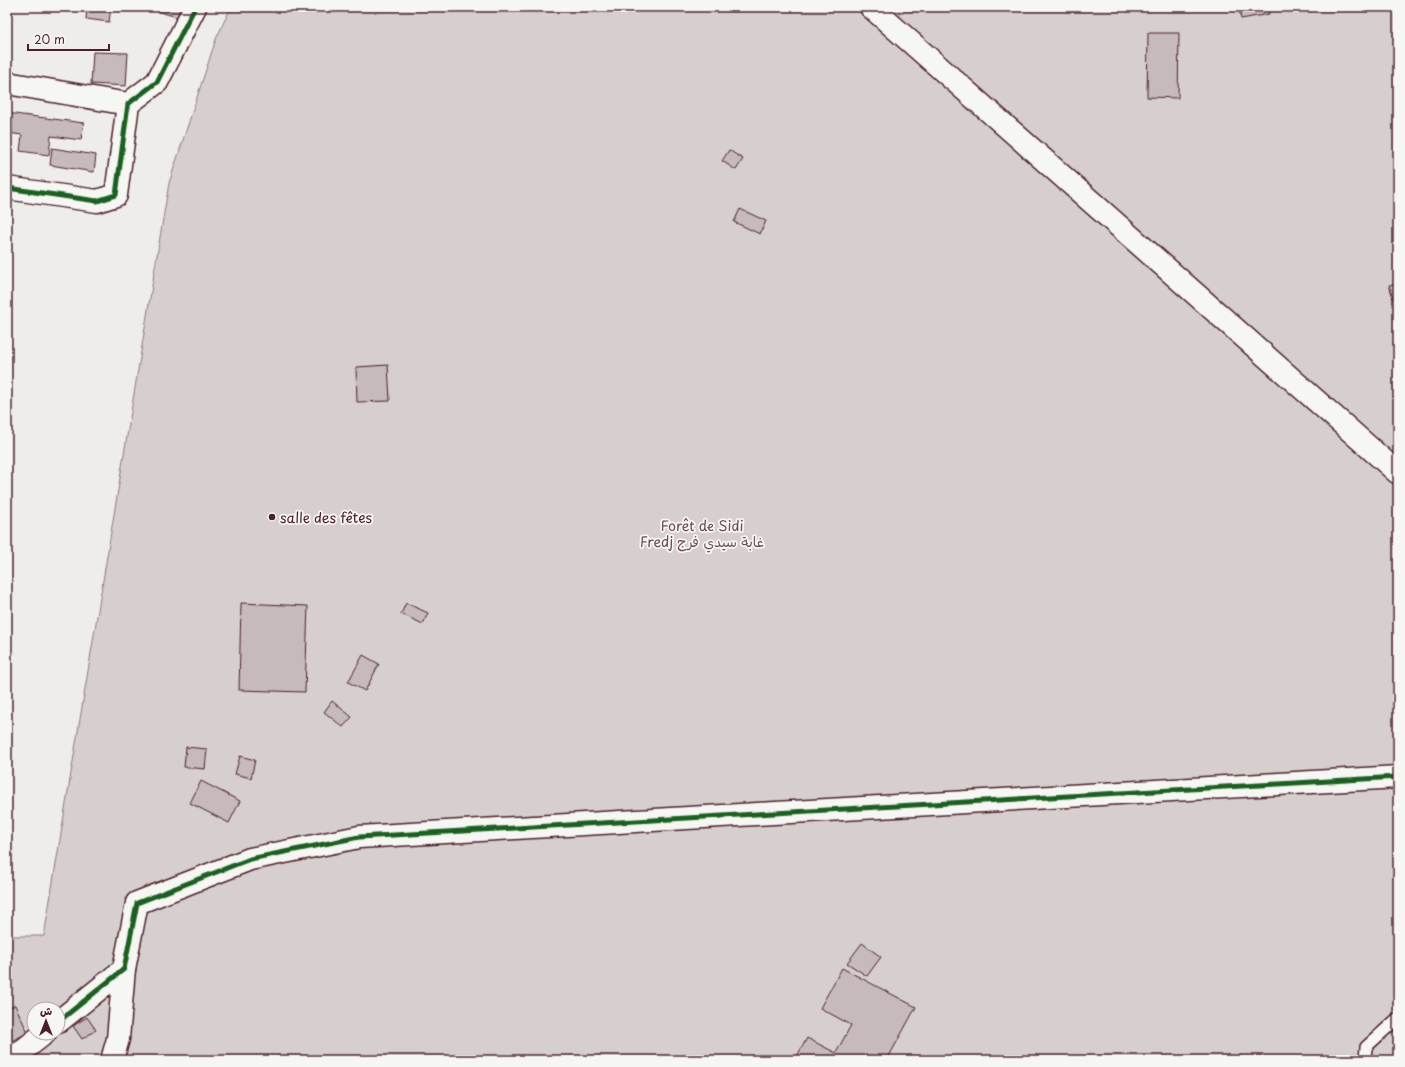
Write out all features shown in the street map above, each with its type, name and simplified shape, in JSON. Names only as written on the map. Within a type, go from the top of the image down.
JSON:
[{"type":"street","points":[[7,188],[97,201],[116,195],[128,104],[157,82],[195,7]]},
{"type":"street","points":[[871,7],[1398,473]]},
{"type":"street","points":[[7,83],[128,104]]},
{"type":"street","points":[[112,1060],[118,1039],[124,969],[137,903],[250,859],[359,837],[1398,777]]},
{"type":"street","points":[[66,1016],[124,969]]},
{"type":"street","points":[[9,1060],[17,1056],[35,1041]]},
{"type":"lane","points":[[1365,1060],[1366,1047],[1398,1018]]},
{"type":"green space","name":"Forêt de Sidi Fredj غابة سيدي فرج","points":[[231,7],[1398,7],[1398,1060],[7,1060],[7,936],[44,936],[169,183],[216,39]]},
{"type":"building","points":[[87,7],[111,7],[109,22],[86,19]]},
{"type":"building","points":[[144,7],[190,7],[186,20]]},
{"type":"building","points":[[1239,7],[1268,7],[1269,14],[1241,19]]},
{"type":"building","points":[[1148,33],[1179,33],[1178,98],[1147,97]]},
{"type":"building","points":[[93,52],[128,53],[126,86],[91,84]]},
{"type":"building","points":[[7,113],[84,123],[81,140],[51,136],[49,155],[20,151],[22,135],[7,133]]},
{"type":"building","points":[[52,148],[96,155],[94,172],[50,165]]},
{"type":"building","points":[[729,150],[743,159],[736,170],[722,161]]},
{"type":"building","points":[[740,209],[766,221],[760,234],[734,222]]},
{"type":"building","points":[[1398,283],[1398,303],[1395,304],[1389,285]]},
{"type":"building","points":[[388,365],[390,401],[357,402],[356,367]]},
{"type":"building","points":[[241,603],[308,606],[305,692],[239,690]]},
{"type":"building","points":[[406,603],[428,613],[423,624],[401,614]]},
{"type":"building","points":[[363,655],[379,664],[365,691],[348,682]]},
{"type":"building","points":[[332,701],[352,717],[343,727],[324,712]]},
{"type":"building","points":[[186,747],[207,749],[205,769],[184,767]]},
{"type":"building","points":[[240,756],[255,760],[251,778],[235,774]]},
{"type":"building","points":[[201,781],[240,801],[229,823],[190,803]]},
{"type":"building","points":[[862,943],[881,957],[867,976],[847,963]]},
{"type":"building","points":[[842,968],[916,1007],[887,1060],[795,1060],[807,1038],[836,1053],[851,1025],[820,1008]]},
{"type":"building","points":[[15,1005],[26,1029],[26,1034],[7,1043],[7,1009]]},
{"type":"building","points":[[87,1017],[96,1030],[82,1039],[73,1026]]},
{"type":"cycle path","points":[[7,188],[97,201],[116,195],[128,104],[157,82],[195,7]]},
{"type":"cycle path","points":[[66,1016],[124,969],[137,903],[250,859],[359,837],[1398,777]]},
{"type":"place","name":"salle des fêtes","points":[[272,517]]}]
